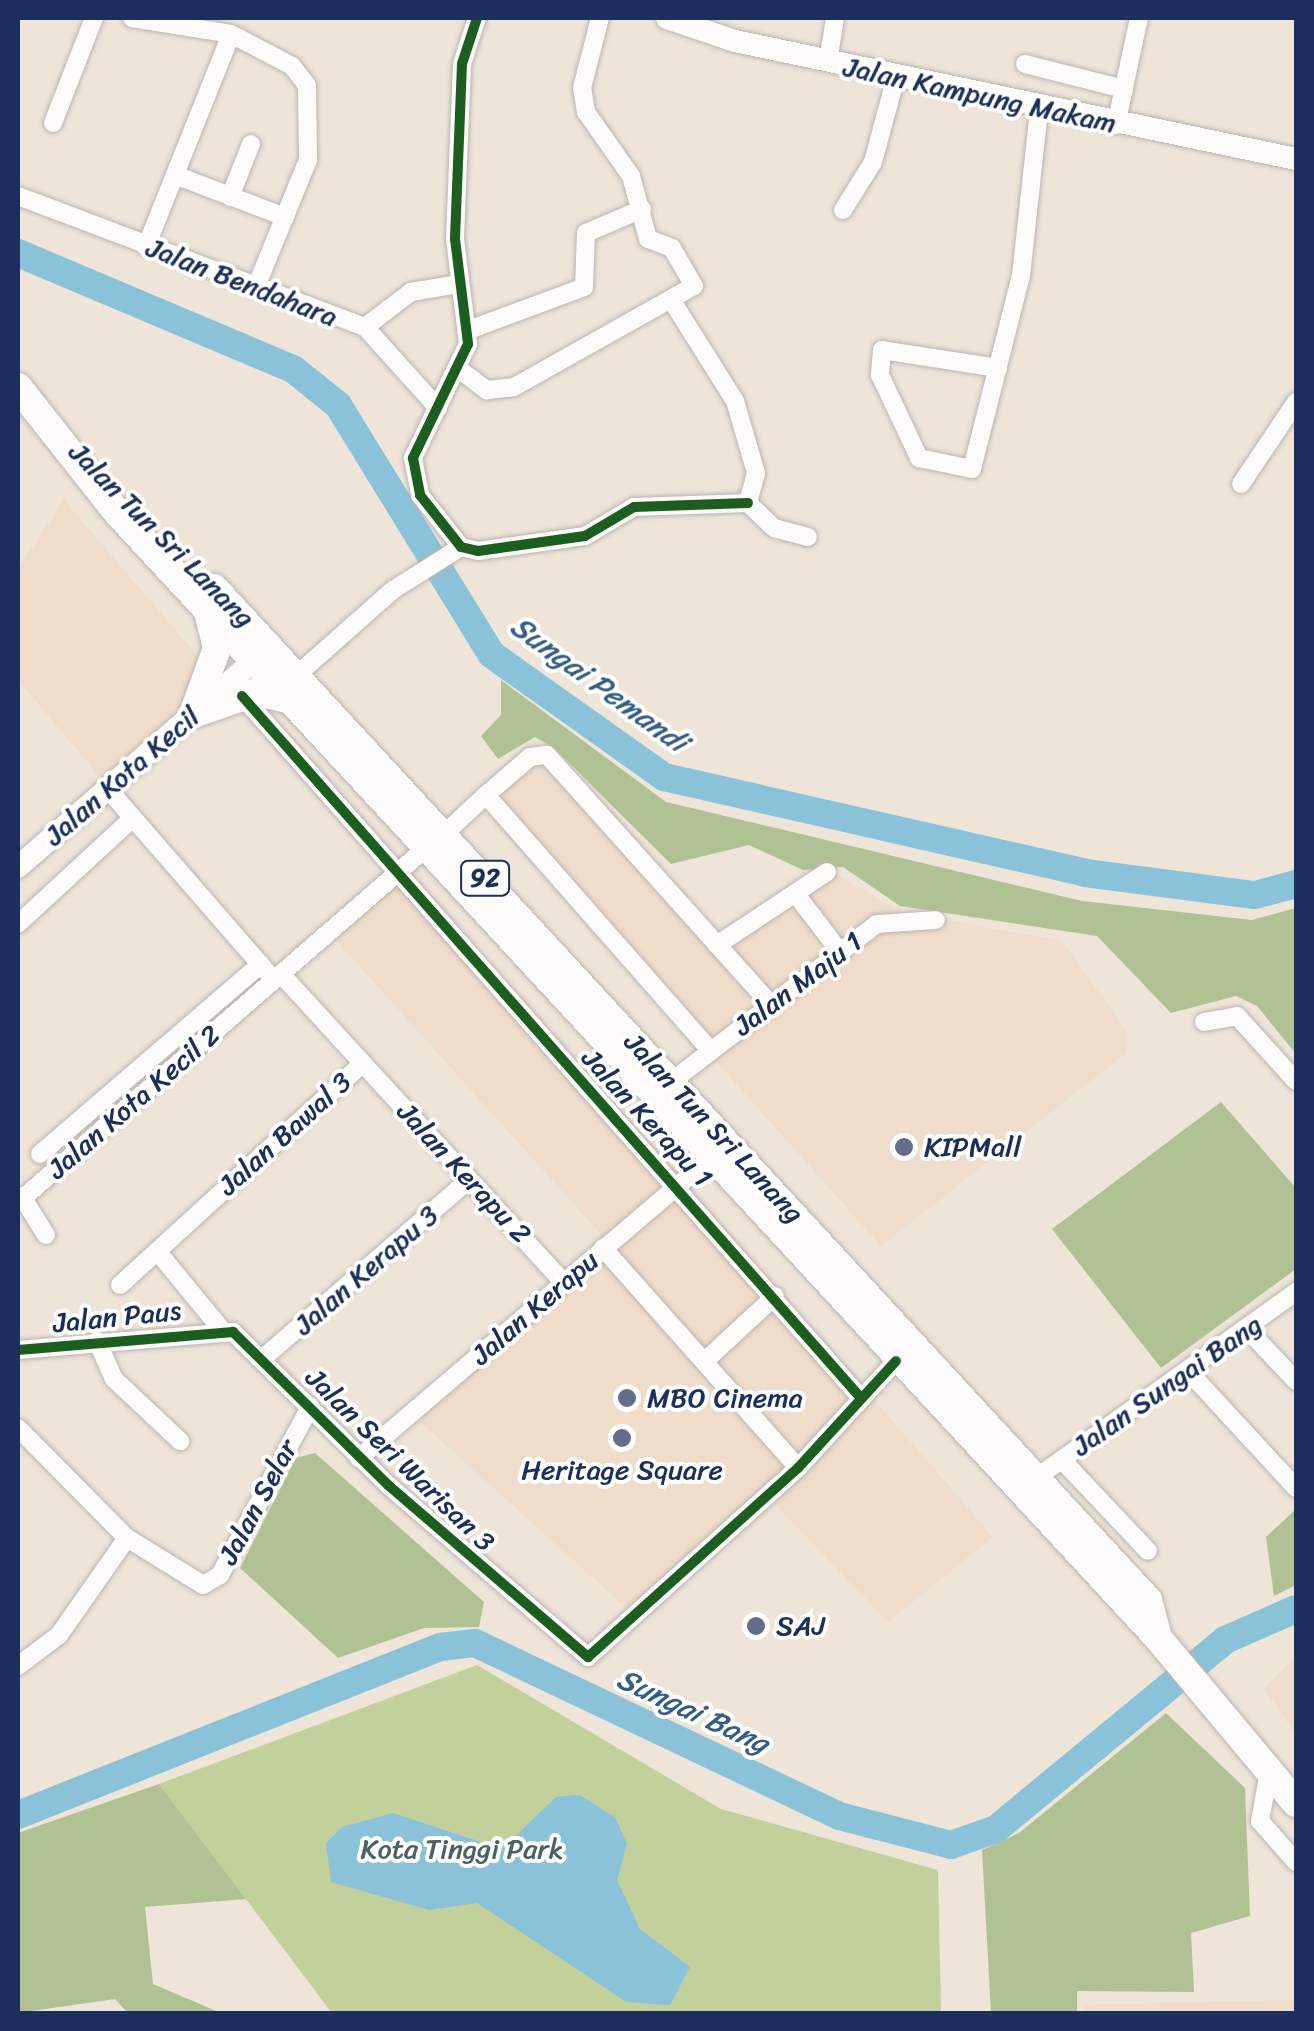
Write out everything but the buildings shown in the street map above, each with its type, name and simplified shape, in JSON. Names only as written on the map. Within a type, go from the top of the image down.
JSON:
[{"type":"main road","name":"92","points":[[18,387],[54,428]]},
{"type":"main road","name":"Jalan Tun Sri Lanang","points":[[54,428],[206,607],[264,653]]},
{"type":"main road","name":"Jalan Tun Sri Lanang","points":[[54,428],[662,1088],[1148,1600],[1158,1638]]},
{"type":"main road","points":[[193,714],[216,648],[206,607]]},
{"type":"main road","points":[[193,714],[242,696],[295,687]]},
{"type":"main road","name":"Jalan Tun Sri Lanang","points":[[662,1088],[710,1158],[1158,1638],[1282,1775],[1296,1803]]},
{"type":"street","points":[[53,123],[94,18]]},
{"type":"street","points":[[132,18],[231,34],[292,66],[307,84],[308,160],[255,289]]},
{"type":"street","points":[[455,550],[412,475],[438,408],[460,370],[466,331],[459,284],[460,86],[477,18]]},
{"type":"street","points":[[460,370],[497,393],[694,286],[693,272],[670,246],[650,242],[642,209],[583,98],[600,18]]},
{"type":"street","name":"Jalan Kampung Makam","points":[[667,18],[721,27],[828,62],[1116,126],[1296,159]]},
{"type":"street","points":[[828,62],[835,18]]},
{"type":"street","points":[[1116,126],[1139,18]]},
{"type":"street","points":[[146,247],[231,34]]},
{"type":"street","points":[[1026,64],[1124,89]]},
{"type":"street","points":[[843,210],[872,162],[896,77]]},
{"type":"street","points":[[998,368],[882,350],[880,375],[919,458],[972,469],[998,368],[1028,234],[1039,109]]},
{"type":"street","points":[[230,196],[251,144]]},
{"type":"street","points":[[175,176],[285,217]]},
{"type":"street","name":"Jalan Bendahara","points":[[18,196],[255,289],[365,327],[438,408]]},
{"type":"street","points":[[466,331],[584,287],[586,233],[642,209]]},
{"type":"street","points":[[365,327],[411,292],[459,284]]},
{"type":"street","points":[[672,301],[735,400],[756,473],[748,503]]},
{"type":"street","points":[[1241,484],[1296,402]]},
{"type":"street","points":[[295,687],[393,590],[455,550],[585,536],[634,507],[748,503],[774,528],[808,537]]},
{"type":"street","name":"Jalan Kota Kecil","points":[[18,867],[264,653]]},
{"type":"street","name":"Jalan Kerapu 1","points":[[242,696],[394,874],[680,1183],[861,1398]]},
{"type":"street","points":[[278,977],[530,758],[547,756],[771,1005]]},
{"type":"street","name":"Jalan Bawal 3","points":[[106,788],[260,964],[278,977],[362,1064],[120,1285]]},
{"type":"street","points":[[486,796],[712,1051]]},
{"type":"street","points":[[18,924],[133,818]]},
{"type":"street","points":[[718,945],[827,872]]},
{"type":"street","points":[[795,893],[840,952]]},
{"type":"street","name":"Jalan Maju 1","points":[[662,1088],[887,919],[936,920]]},
{"type":"street","points":[[40,1154],[260,964]]},
{"type":"street","name":"Jalan Kota Kecil 2","points":[[46,1235],[23,1198],[278,977]]},
{"type":"street","points":[[1204,1022],[1237,1016],[1296,1080]]},
{"type":"street","name":"Jalan Kerapu 2","points":[[362,1064],[564,1283]]},
{"type":"street","name":"Jalan Kerapu","points":[[359,1458],[710,1158]]},
{"type":"street","name":"Jalan Kerapu 3","points":[[262,1359],[469,1180]]},
{"type":"street","points":[[603,1248],[798,1468]]},
{"type":"street","name":"Jalan Seri Warisan 3","points":[[158,1251],[221,1329],[262,1359],[359,1458],[588,1657],[798,1468],[896,1360]]},
{"type":"street","name":"Jalan Sungai Bang","points":[[1036,1478],[1296,1292]]},
{"type":"street","points":[[706,1360],[775,1296]]},
{"type":"street","name":"Jalan Paus","points":[[18,1350],[221,1329]]},
{"type":"street","points":[[1248,1329],[1296,1380]]},
{"type":"street","points":[[97,1341],[114,1379],[180,1441]]},
{"type":"street","points":[[1189,1372],[1295,1486]]},
{"type":"street","name":"Jalan Selar","points":[[18,1428],[127,1538],[190,1581],[216,1580],[310,1407]]},
{"type":"street","points":[[1062,1460],[1148,1551]]},
{"type":"street","points":[[18,1666],[59,1635],[127,1538]]},
{"type":"street","points":[[1282,1775],[1260,1821],[1296,1862]]},
{"type":"shaded area","points":[[64,500],[207,667],[181,710],[101,778],[18,680],[18,569]]},
{"type":"shaded area","points":[[530,749],[718,937],[824,867],[902,912],[1062,941],[1125,1029],[1126,1053],[881,1246],[478,795]]},
{"type":"shaded area","points":[[394,865],[679,1174],[993,1537],[888,1622],[772,1501],[642,1622],[407,1410],[605,1239],[325,928]]},
{"type":"shaded area","points":[[1296,1656],[1296,1735],[1264,1688]]},
{"type":"shaded area","points":[[1296,2000],[1296,2013],[1083,2013],[1083,2005]]},
{"type":"green space","points":[[501,680],[666,802],[1082,901],[1252,920],[1296,908],[1296,1054],[1257,1006],[1236,996],[1171,1013],[1097,936],[900,906],[843,867],[803,870],[749,845],[671,864],[553,747],[535,737],[498,759],[481,736],[501,715]]},
{"type":"green space","points":[[1221,1102],[1296,1188],[1296,1269],[1161,1368],[1052,1229]]},
{"type":"green space","points":[[315,1453],[484,1602],[479,1627],[424,1628],[338,1658],[240,1568],[296,1458]]},
{"type":"green space","points":[[1296,1509],[1296,1585],[1274,1596],[1266,1537]]},
{"type":"green space","name":"Kota Tinggi Park","points":[[477,1665],[721,1809],[938,1870],[941,2013],[332,2013],[159,1784]]},
{"type":"green space","points":[[1166,1713],[1245,1788],[1250,1916],[1191,1933],[1194,1992],[1077,1991],[1077,2013],[991,2013],[982,1850],[1019,1833]]},
{"type":"green space","points":[[159,1784],[246,1899],[145,1907],[153,1984],[221,2013],[128,2013],[115,1999],[18,2013],[18,1833]]},
{"type":"water","points":[[579,1795],[615,1817],[627,1844],[617,1880],[640,1929],[690,1967],[670,2005],[626,2002],[477,1903],[429,1910],[331,1882],[326,1843],[342,1827],[393,1813],[502,1849],[556,1797]]},
{"type":"waterway","name":"Sungai Pemandi","points":[[18,253],[293,369],[338,405],[491,654],[664,777],[1085,873],[1255,895],[1296,884]]},
{"type":"waterway","name":"Sungai Bang","points":[[18,1815],[441,1647],[475,1643],[839,1816],[951,1845],[996,1829],[1225,1640],[1296,1609]]},
{"type":"cycle path","points":[[477,18],[462,64],[455,239],[468,344],[413,458],[420,495],[461,547],[478,551],[585,536],[634,507],[748,503]]},
{"type":"cycle path","points":[[242,696],[861,1398]]},
{"type":"cycle path","points":[[18,1350],[233,1332],[388,1485],[588,1657],[798,1468],[896,1361]]},
{"type":"place","name":"KIPMall","points":[[904,1147]]},
{"type":"place","name":"MBO Cinema","points":[[627,1398]]},
{"type":"place","name":"Heritage Square","points":[[622,1438]]},
{"type":"place","name":"SAJ","points":[[756,1626]]}]
